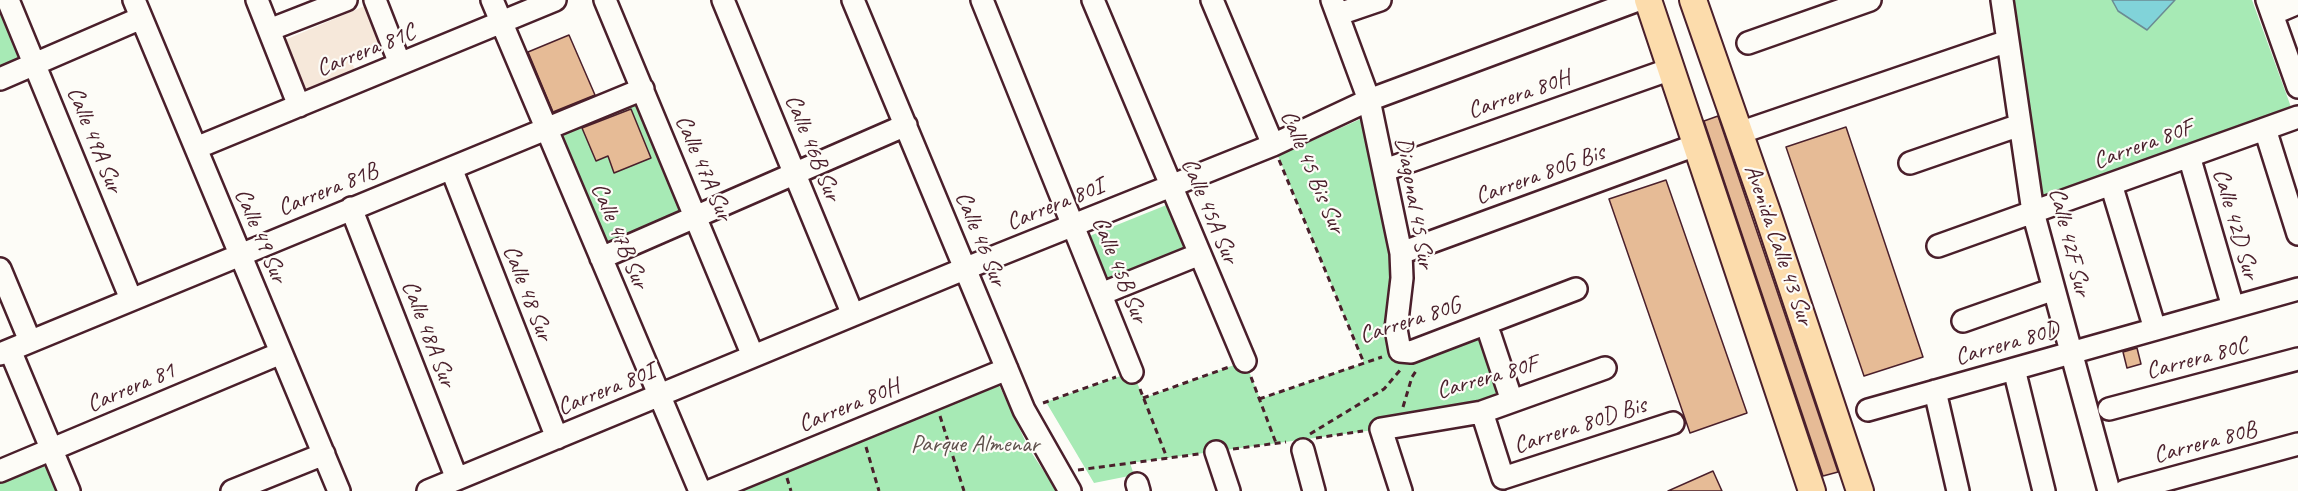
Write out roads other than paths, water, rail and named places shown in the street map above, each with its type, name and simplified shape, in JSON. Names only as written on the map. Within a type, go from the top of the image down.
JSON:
[{"type":"main road","name":"Avenida Calle 43 Sur","points":[[1648,0],[1812,491]]},
{"type":"main road","name":"Avenida Calle 43 Sur","points":[[1693,0],[1860,491]]},
{"type":"street","name":"Calle 49A Sur","points":[[8,0],[132,299]]},
{"type":"street","points":[[257,0],[299,106]]},
{"type":"street","points":[[269,30],[346,0]]},
{"type":"street","points":[[375,0],[400,64]]},
{"type":"street","name":"Calle 47B Sur","points":[[492,0],[700,491]]},
{"type":"street","name":"Carrera 81C","points":[[196,148],[555,0]]},
{"type":"street","name":"Calle 47A Sur","points":[[605,0],[753,356]]},
{"type":"street","name":"Calle 46B Sur","points":[[723,0],[853,315]]},
{"type":"street","name":"Calle 46 Sur","points":[[853,0],[1024,410],[1070,491]]},
{"type":"street","name":"Calle 45B Sur","points":[[982,0],[1132,372]]},
{"type":"street","name":"Calle 45A Sur","points":[[1093,0],[1245,361]]},
{"type":"street","points":[[1343,6],[1380,0]]},
{"type":"street","name":"Carrera 80I","points":[[428,491],[964,269],[1273,145],[1369,100],[1638,0]]},
{"type":"street","points":[[1748,43],[1870,0]]},
{"type":"street","name":"Calle 42F Sur","points":[[2002,0],[2033,212],[2109,491]]},
{"type":"street","name":"Calle 45 Bis Sur","points":[[1215,1],[1273,145]]},
{"type":"street","points":[[2298,3],[2270,7],[2298,87]]},
{"type":"street","name":"Diagonal 45 Sur","points":[[1343,6],[1369,100],[1401,253],[1402,278],[1396,329],[1397,341],[1410,357]]},
{"type":"street","points":[[0,78],[35,64],[138,9]]},
{"type":"street","name":"Calle 49 Sur","points":[[138,9],[339,491]]},
{"type":"street","points":[[1740,133],[2008,40]]},
{"type":"street","name":"Carrera 80H","points":[[1385,170],[1671,69]]},
{"type":"street","name":"Carrera 81B","points":[[5,352],[643,89]]},
{"type":"street","name":"Carrera 80F","points":[[1938,246],[2298,117]]},
{"type":"street","points":[[601,258],[906,125]]},
{"type":"street","points":[[1910,163],[2020,125]]},
{"type":"street","points":[[2265,129],[2298,234]]},
{"type":"street","name":"Carrera 80G Bis","points":[[1401,253],[1696,145]]},
{"type":"street","name":"Calle 42D Sur","points":[[2188,156],[2233,307]]},
{"type":"street","name":"Calle 48 Sur","points":[[451,168],[557,438]]},
{"type":"street","points":[[2111,184],[2155,329]]},
{"type":"street","name":"Calle 48A Sur","points":[[351,208],[457,479]]},
{"type":"street","points":[[1101,294],[1200,254]]},
{"type":"street","points":[[0,269],[30,341]]},
{"type":"street","name":"Carrera 80G","points":[[1410,357],[1576,289]]},
{"type":"street","points":[[1963,321],[2054,289]]},
{"type":"street","name":"Carrera 80D","points":[[1868,410],[2298,289]]},
{"type":"street","points":[[1490,335],[1512,401]]},
{"type":"street","points":[[5,352],[52,449],[69,491]]},
{"type":"street","name":"Carrera 81","points":[[0,471],[281,352]]},
{"type":"street","name":"Carrera 80C","points":[[2109,409],[2298,359]]},
{"type":"street","name":"Carrera 80F","points":[[1401,491],[1390,428],[1482,412],[1605,368]]},
{"type":"street","name":"Carrera 80H","points":[[710,491],[1007,369]]},
{"type":"street","points":[[2014,369],[2044,491]]},
{"type":"street","points":[[1935,391],[1958,491]]},
{"type":"street","name":"Carrera 80D Bis","points":[[1482,412],[1503,478],[1673,423]]},
{"type":"street","points":[[1306,442],[1314,491]]},
{"type":"street","name":"Carrera 80B","points":[[2126,491],[2298,444]]},
{"type":"street","points":[[1216,452],[1229,491]]},
{"type":"street","points":[[232,491],[324,453]]},
{"type":"water","points":[[2112,0],[2175,0],[2147,30],[2118,11]]},
{"type":"park label","name":"Parque Almenar","points":[[975,445]]}]
